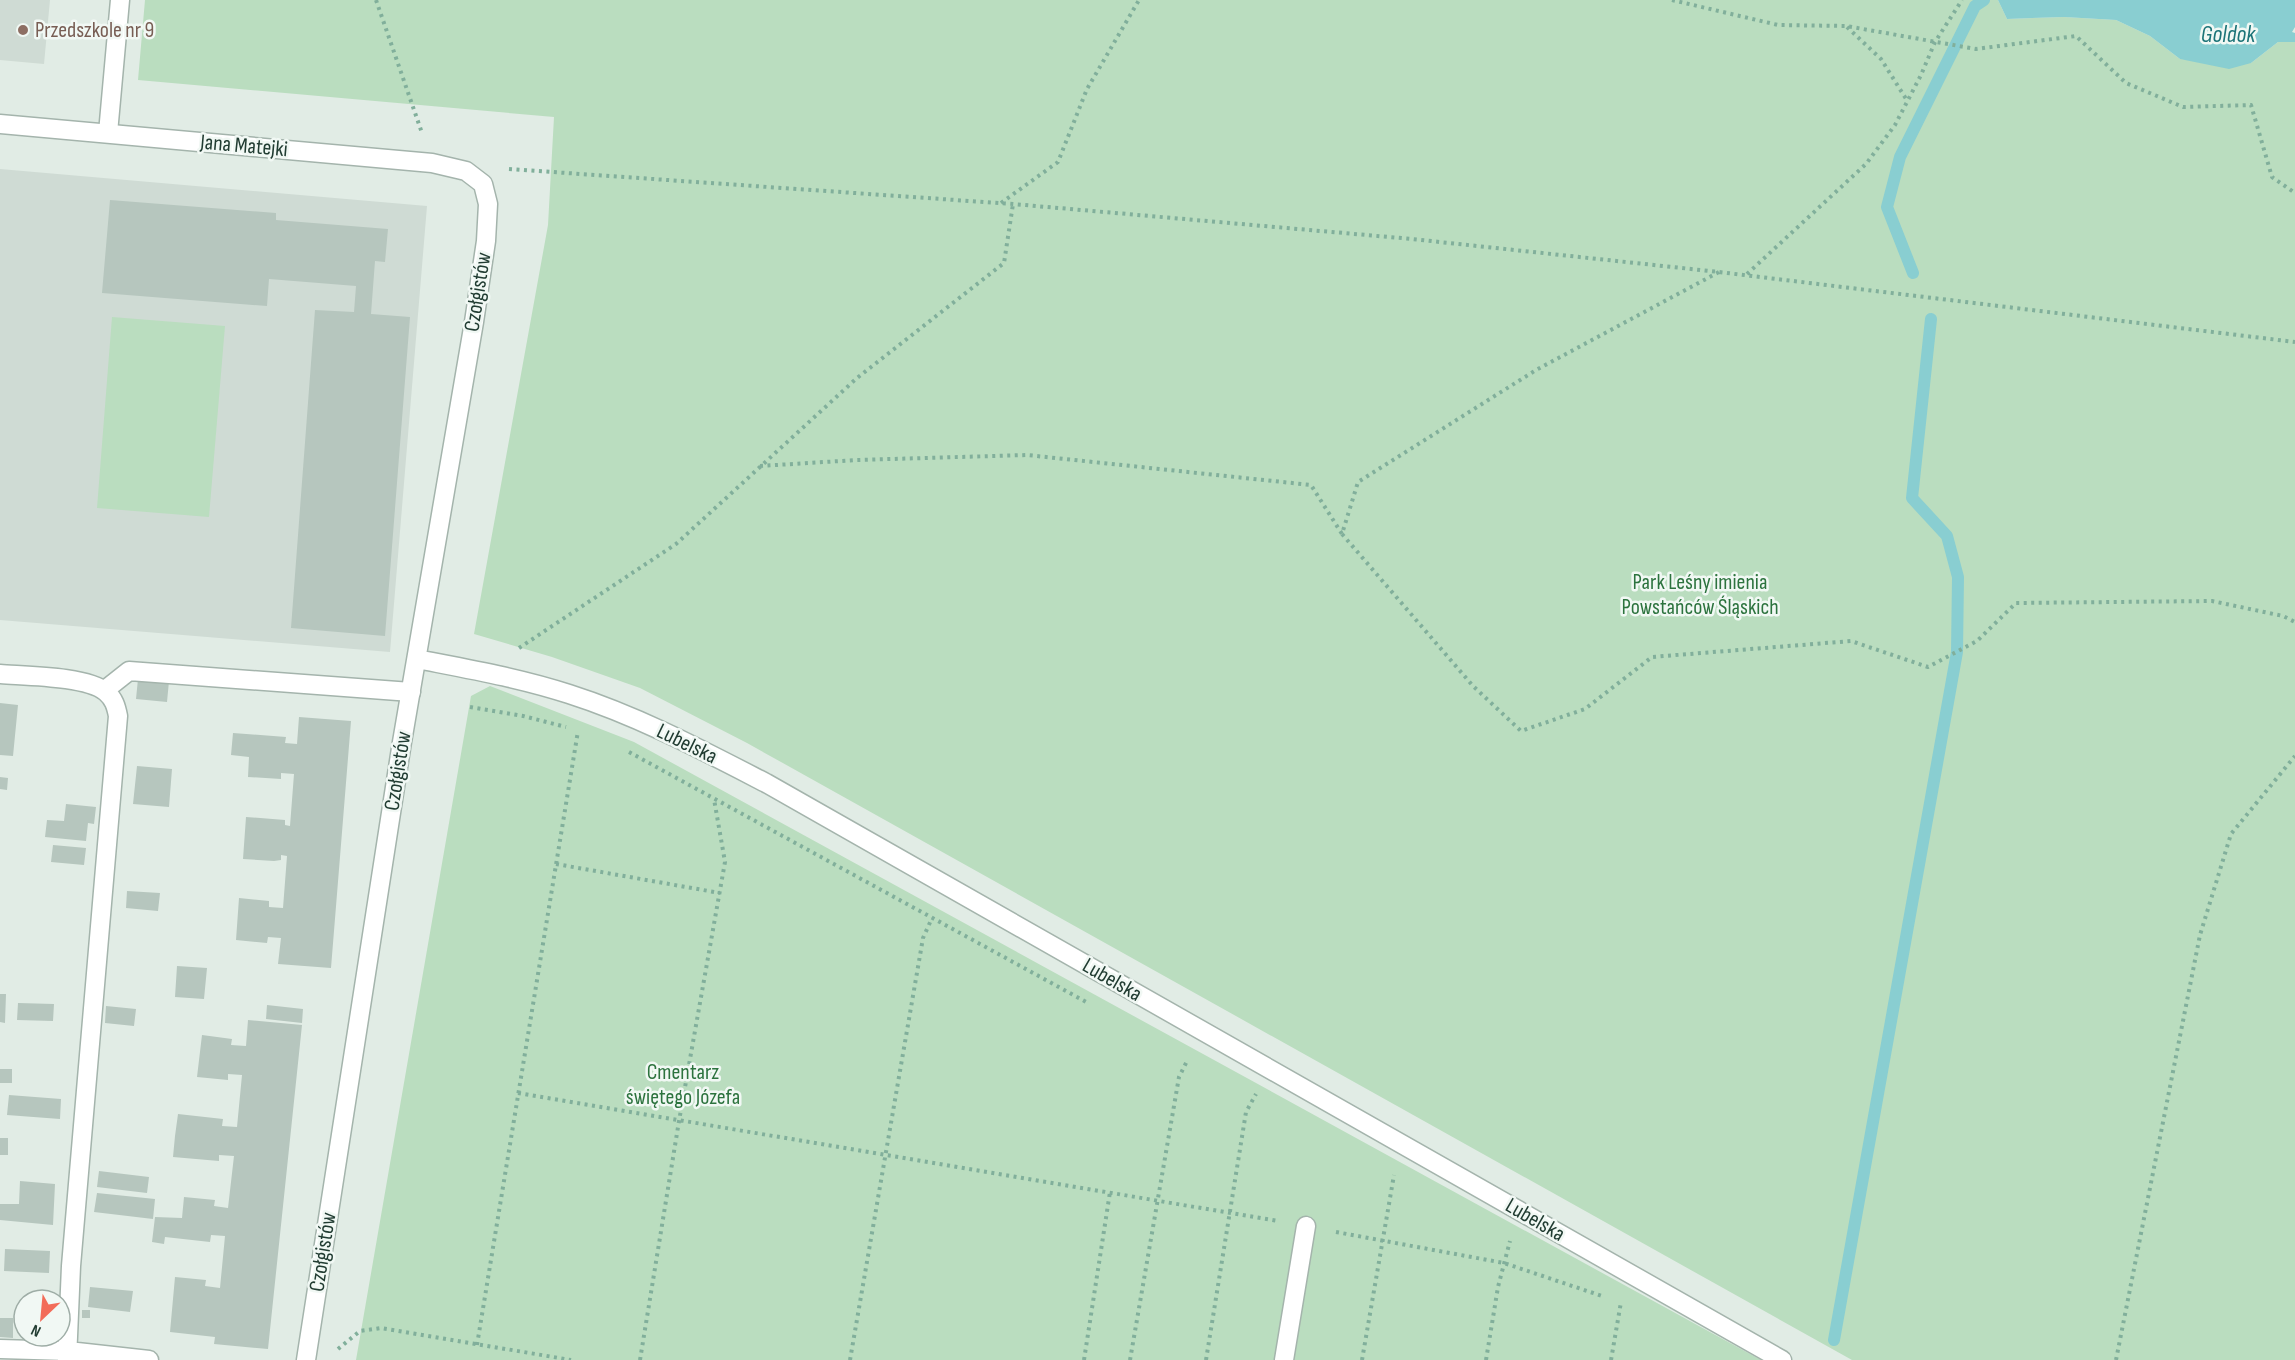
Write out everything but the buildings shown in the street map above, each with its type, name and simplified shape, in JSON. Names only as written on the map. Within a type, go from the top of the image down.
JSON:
[{"type":"street","points":[[108,133],[120,0]]},
{"type":"street","name":"Jana Matejki","points":[[0,124],[432,163],[466,171],[483,184]]},
{"type":"street","name":"Czołgistów","points":[[306,1360],[411,692],[486,241],[488,204],[483,184]]},
{"type":"street","name":"Lubelska","points":[[417,659],[483,672],[569,694],[682,740],[766,783],[1782,1360]]},
{"type":"street","points":[[105,690],[129,671],[411,692]]},
{"type":"street","points":[[0,674],[68,679],[89,684],[105,690],[115,702],[118,716],[71,1266],[67,1356]]},
{"type":"street","points":[[1284,1360],[1306,1226]]},
{"type":"street","points":[[0,1349],[67,1356],[149,1360]]},
{"type":"path","points":[[376,0],[432,163]]},
{"type":"path","points":[[1000,204],[1058,162],[1087,89],[1139,0]]},
{"type":"path","points":[[1672,0],[1778,25],[1846,26],[1976,49],[2076,36],[2127,83],[2183,107],[2250,105],[2272,177],[2295,193]]},
{"type":"path","points":[[1746,275],[1866,164],[1895,125],[1935,42],[1962,0]]},
{"type":"path","points":[[1846,26],[1881,59],[1908,102]]},
{"type":"path","points":[[483,184],[498,171],[513,168],[1013,204],[1412,239],[1719,272],[2295,342]]},
{"type":"path","points":[[483,672],[676,544],[857,378],[1004,263],[1013,204]]},
{"type":"path","points":[[1342,534],[1358,482],[1536,370],[1719,272]]},
{"type":"path","points":[[760,466],[857,460],[1027,455],[1311,484],[1342,534],[1473,686],[1521,731],[1585,709],[1652,657],[1851,641],[1928,667],[1977,641],[2016,603],[2212,601],[2283,616],[2295,622]]},
{"type":"path","points":[[470,706],[523,716],[589,735]]},
{"type":"path","points":[[477,1345],[578,731]]},
{"type":"path","points":[[620,748],[1096,1008]]},
{"type":"path","points":[[2115,1360],[2199,935],[2231,834],[2295,756]]},
{"type":"path","points":[[640,1360],[679,1120],[725,862],[714,799]]},
{"type":"path","points":[[556,864],[720,893]]},
{"type":"path","points":[[850,1360],[922,938],[932,918]]},
{"type":"path","points":[[1178,1053],[1198,1064]]},
{"type":"path","points":[[1130,1360],[1179,1077],[1188,1059]]},
{"type":"path","points":[[1246,1089],[1266,1100]]},
{"type":"path","points":[[518,1093],[884,1156],[1159,1199],[1504,1263],[1621,1302],[1611,1360]]},
{"type":"path","points":[[1206,1360],[1246,1112],[1256,1094]]},
{"type":"path","points":[[1362,1360],[1395,1169]]},
{"type":"path","points":[[1084,1360],[1110,1192]]},
{"type":"path","points":[[1486,1360],[1512,1231]]},
{"type":"path","points":[[334,1353],[360,1331],[381,1328],[571,1360]]},
{"type":"shaded area","name":"Przedszkole nr 9","points":[[0,0],[50,0],[44,64],[0,60]]},
{"type":"shaded area","points":[[0,169],[427,206],[390,652],[0,620]]},
{"type":"green space","name":"Park Leśny imienia Powstańców Śląskich","points":[[145,0],[1998,0],[2007,19],[2064,17],[2116,20],[2150,36],[2180,59],[2251,63],[2278,42],[2295,42],[2295,1360],[1852,1360],[747,743],[640,688],[552,657],[474,634],[548,225],[554,117],[138,80]]},
{"type":"green space","points":[[112,317],[225,326],[209,517],[97,508]]},
{"type":"green space","name":"Cmentarz świętego Józefa","points":[[490,686],[634,742],[1761,1360],[356,1360],[471,696]]},
{"type":"water","name":"Goldok","points":[[1998,0],[2295,0],[2295,27],[2292,32],[2295,33],[2295,42],[2278,42],[2251,63],[2229,69],[2180,59],[2150,36],[2116,20],[2064,17],[2007,19]]},
{"type":"waterway","points":[[1913,273],[1887,207],[1900,157],[1975,6],[1984,0]]},
{"type":"waterway","points":[[1834,1340],[1957,652],[1958,577],[1947,536],[1912,498],[1931,319]]},
{"type":"place","name":"Przedszkole nr 9","points":[[23,30]]}]
